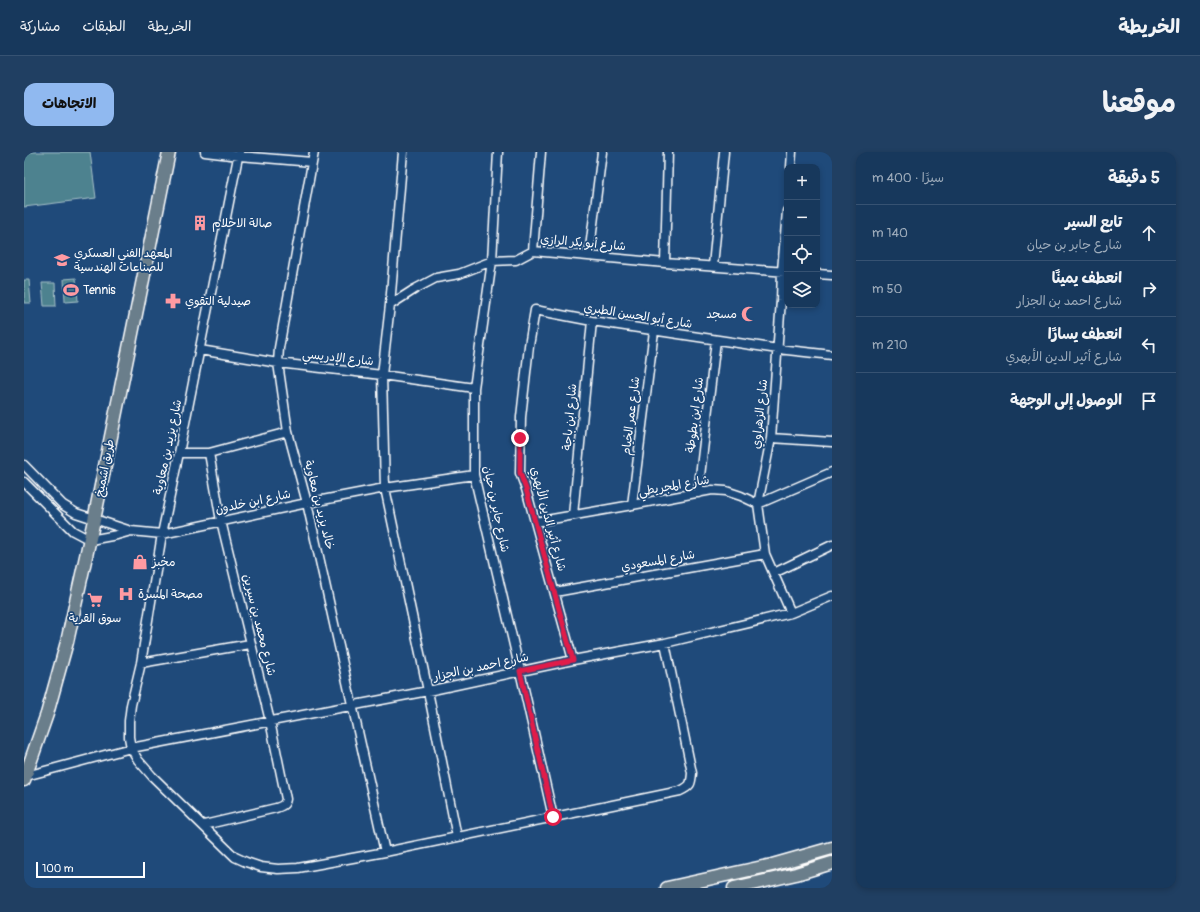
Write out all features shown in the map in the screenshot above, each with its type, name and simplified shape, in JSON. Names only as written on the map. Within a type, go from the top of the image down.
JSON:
[{"type":"highway","name":"طريق اشميخ","points":[[25,778],[48,714],[68,642],[169,152]]},
{"type":"highway","points":[[667,888],[772,865],[832,848]]},
{"type":"highway","points":[[734,888],[790,875],[832,863]]},
{"type":"street","points":[[205,152],[312,162]]},
{"type":"street","name":"خالد يزيد بن معاوية","points":[[314,152],[279,348],[278,363],[288,432],[307,503],[385,852]]},
{"type":"street","points":[[403,152],[390,306],[382,375],[385,488],[457,837]]},
{"type":"street","name":"شارع جابر بن حيان","points":[[498,152],[492,261],[474,388],[474,475],[553,817]]},
{"type":"street","points":[[533,251],[541,152]]},
{"type":"street","points":[[589,256],[602,152]]},
{"type":"street","points":[[665,263],[668,152]]},
{"type":"street","points":[[713,266],[724,152]]},
{"type":"street","points":[[791,164],[792,152]]},
{"type":"street","name":"شارع يزيد بن معاوية","points":[[131,748],[128,737],[129,721],[141,663],[162,534],[239,154]]},
{"type":"street","name":"شارع أبو بكر الرازي","points":[[390,306],[415,289],[436,278],[459,274],[492,261],[516,260],[533,251],[784,272]]},
{"type":"street","name":"شارع الزهراوي","points":[[784,272],[771,438],[758,504],[765,554],[792,613]]},
{"type":"street","points":[[820,274],[832,275]]},
{"type":"street","name":"شارع أبو الحسن الطبري","points":[[536,310],[592,322],[778,349],[832,355]]},
{"type":"street","name":"شارع أثير الدين الأبهري","points":[[536,310],[529,346],[521,417],[520,473],[526,489],[573,660]]},
{"type":"street","name":"شارع ابن باجة","points":[[573,515],[592,322]]},
{"type":"street","name":"شارع عمر الخيام","points":[[632,505],[654,331]]},
{"type":"street","name":"شارع ابن بطوطة","points":[[698,493],[716,340]]},
{"type":"street","name":"شارع الإدريسي","points":[[200,350],[278,363],[382,375],[474,388]]},
{"type":"street","points":[[179,453],[209,453],[288,432]]},
{"type":"street","points":[[771,438],[832,442]]},
{"type":"street","name":"شارع محمد بن سيرين","points":[[204,825],[282,806],[285,803],[286,793],[221,521],[209,453]]},
{"type":"street","points":[[24,465],[63,505],[76,513],[94,520],[131,531]]},
{"type":"street","points":[[758,504],[832,472]]},
{"type":"street","name":"شارع ابن خلدون","points":[[131,531],[162,534],[385,488],[474,475]]},
{"type":"street","points":[[24,482],[73,531],[90,540],[131,531]]},
{"type":"street","name":"شارع المجريطي","points":[[535,522],[712,490],[726,491],[758,504]]},
{"type":"street","points":[[774,573],[832,545]]},
{"type":"street","name":"شارع المسعودي","points":[[555,592],[765,554]]},
{"type":"street","name":"شارع احمد بن الجزار","points":[[25,778],[131,748],[428,691],[573,660],[665,643],[792,613],[832,596]]},
{"type":"street","points":[[131,748],[138,760],[152,776],[235,856],[246,862],[261,867],[278,869],[298,868],[385,852],[680,791],[690,785],[692,782],[692,773],[665,643]]},
{"type":"street","points":[[141,663],[250,644]]},
{"type":"green space","points":[[24,152],[90,152],[96,198],[24,207]]},
{"type":"green space","name":"Tennis","points":[[76,278],[78,301],[65,302],[64,279]]},
{"type":"green space","points":[[24,280],[29,280],[31,303],[24,303]]},
{"type":"green space","name":"Tennis","points":[[42,283],[55,283],[56,306],[44,306]]},
{"type":"place","name":"صالة الاحلام","points":[[200,223]]},
{"type":"place","name":"المعهد الفني العسكري للصناعات الهندسية","points":[[62,260]]},
{"type":"place","name":"Tennis","points":[[71,290]]},
{"type":"place","name":"صيدلية التقوي","points":[[173,301]]},
{"type":"place","name":"مسجد","points":[[749,314]]},
{"type":"place","name":"مخبز","points":[[140,562]]},
{"type":"place","name":"مصحة المسرة","points":[[126,594]]},
{"type":"place","name":"سوق القرية","points":[[95,600]]},
{"type":"route","points":[[520,438],[520,473],[526,489],[573,660],[520,671],[553,817]]}]
